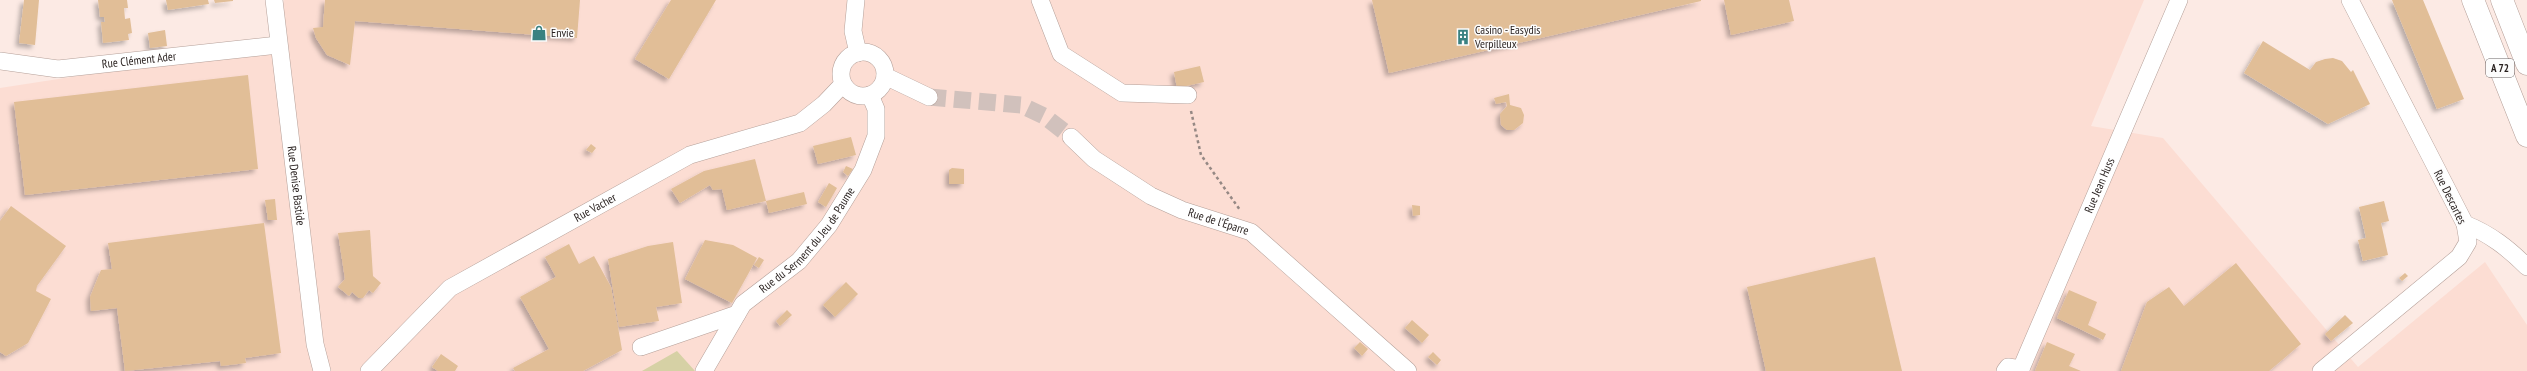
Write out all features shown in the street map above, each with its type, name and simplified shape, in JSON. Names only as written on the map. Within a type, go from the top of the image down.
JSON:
[{"type":"highway","name":"A 72","points":[[2473,0],[2527,136]]},
{"type":"highway","name":"A 72","points":[[2502,0],[2527,64]]},
{"type":"street","name":"Rue Denise Bastide","points":[[274,0],[278,45],[315,344],[322,371]]},
{"type":"street","points":[[856,0],[853,32],[858,53]]},
{"type":"street","points":[[1040,0],[1061,54],[1122,93],[1188,94]]},
{"type":"street","name":"Rue Jean Huss","points":[[2015,370],[2179,0]]},
{"type":"street","name":"Rue Descartes","points":[[2321,371],[2459,257],[2468,242],[2465,224],[2350,0]]},
{"type":"street","name":"Rue Clément Ader","points":[[0,62],[58,69],[278,45]]},
{"type":"street","points":[[865,52],[878,57],[885,70],[885,76],[880,88],[870,95],[852,93],[843,84],[841,72],[843,65],[852,55],[865,52]]},
{"type":"street","points":[[885,76],[929,96]]},
{"type":"street","name":"Rue Vacher","points":[[369,371],[450,288],[690,155],[800,123],[824,104],[843,84]]},
{"type":"street","name":"Rue du Serment du Jeu de Paume","points":[[704,371],[743,304],[798,261],[829,225],[860,176],[876,136],[876,109],[870,95]]},
{"type":"street","name":"Rue de l'Éparre","points":[[1071,137],[1094,160],[1151,196],[1182,210],[1251,232],[1404,368]]},
{"type":"street","points":[[2465,224],[2482,231],[2506,246],[2527,267]]},
{"type":"street","points":[[640,347],[737,314]]},
{"type":"path","points":[[1188,94],[1201,154],[1243,215],[1251,232]]},
{"type":"shaded area","points":[[284,0],[2144,0],[2091,126],[2163,138],[2358,367],[2485,262],[2527,325],[2527,371],[0,371],[0,88],[278,45]]},
{"type":"shaded area","points":[[677,351],[695,371],[642,371]]},
{"type":"building","points":[[24,0],[39,0],[35,45],[19,43]]},
{"type":"building","points":[[98,0],[127,0],[128,8],[124,8],[125,19],[130,18],[132,33],[128,34],[129,40],[103,43],[101,22],[105,22],[104,17],[100,17]]},
{"type":"building","points":[[166,0],[208,0],[209,4],[168,10]]},
{"type":"building","points":[[214,0],[233,0],[233,1],[215,3]]},
{"type":"building","name":"Envie","points":[[325,0],[580,0],[577,38],[355,21],[350,65],[327,55],[316,38],[313,28],[323,27]]},
{"type":"building","points":[[671,0],[716,0],[669,79],[635,59]]},
{"type":"building","name":"Casino - Easydis Verpilleux","points":[[1372,0],[1701,0],[1701,1],[1389,73]]},
{"type":"building","points":[[1724,0],[1789,0],[1794,21],[1731,35]]},
{"type":"building","points":[[2392,0],[2423,0],[2464,99],[2437,109]]},
{"type":"building","points":[[165,30],[167,46],[150,48],[148,33]]},
{"type":"building","points":[[2263,41],[2310,70],[2316,62],[2325,59],[2333,58],[2342,61],[2351,72],[2353,70],[2370,104],[2328,124],[2244,73]]},
{"type":"building","points":[[1200,66],[1204,82],[1177,88],[1174,72]]},
{"type":"building","points":[[248,75],[258,169],[25,195],[14,102]]},
{"type":"building","points":[[1509,94],[1510,105],[1521,108],[1524,115],[1523,123],[1514,130],[1507,130],[1501,125],[1500,114],[1507,106],[1506,102],[1496,104],[1494,98]]},
{"type":"building","points":[[851,137],[856,155],[818,164],[813,146]]},
{"type":"building","points":[[591,144],[596,148],[592,153],[586,150]]},
{"type":"building","points":[[755,159],[766,201],[727,210],[722,189],[713,190],[710,185],[680,203],[671,189],[704,171]]},
{"type":"building","points":[[846,166],[853,169],[848,176],[843,172]]},
{"type":"building","points":[[952,168],[964,169],[964,184],[949,184],[949,170]]},
{"type":"building","points":[[829,183],[837,188],[826,207],[818,202]]},
{"type":"building","points":[[804,192],[807,204],[769,213],[766,201]]},
{"type":"building","points":[[275,199],[277,220],[268,220],[265,200]]},
{"type":"building","points":[[2384,201],[2389,221],[2381,223],[2388,255],[2363,261],[2358,240],[2366,238],[2359,207]]},
{"type":"building","points":[[1412,205],[1420,206],[1420,215],[1413,216]]},
{"type":"building","points":[[11,206],[66,246],[37,286],[36,291],[51,299],[28,343],[6,356],[0,352],[0,221]]},
{"type":"building","points":[[264,223],[281,353],[245,358],[246,363],[221,366],[220,361],[125,371],[117,308],[91,311],[90,297],[101,270],[112,269],[108,243]]},
{"type":"building","points":[[370,230],[373,276],[381,283],[373,293],[369,290],[363,298],[359,298],[352,292],[349,296],[338,287],[345,279],[338,233]]},
{"type":"building","points":[[705,240],[733,245],[757,258],[732,303],[685,279]]},
{"type":"building","points":[[673,242],[682,303],[656,307],[659,321],[619,327],[608,259],[648,246]]},
{"type":"building","points":[[569,244],[579,264],[594,256],[611,287],[622,350],[583,371],[515,371],[513,368],[549,349],[520,297],[556,277],[545,257]]},
{"type":"building","points":[[759,257],[764,260],[759,268],[754,265]]},
{"type":"building","points":[[1875,257],[1902,371],[1766,371],[1747,287]]},
{"type":"building","points":[[2236,263],[2301,344],[2269,371],[2121,371],[2147,302],[2169,287],[2184,306]]},
{"type":"building","points":[[2405,273],[2408,276],[2402,281],[2399,278]]},
{"type":"building","points":[[846,282],[858,294],[835,317],[823,305]]},
{"type":"building","points":[[2069,290],[2097,302],[2088,325],[2106,334],[2103,340],[2057,318]]},
{"type":"building","points":[[787,310],[792,315],[780,326],[776,321]]},
{"type":"building","points":[[2345,315],[2353,323],[2331,341],[2325,334]]},
{"type":"building","points":[[1412,320],[1429,335],[1422,343],[1405,328]]},
{"type":"building","points":[[1360,342],[1368,349],[1362,356],[1354,348]]},
{"type":"building","points":[[2047,342],[2075,354],[2069,366],[2081,371],[2035,371]]},
{"type":"building","points":[[1433,352],[1441,360],[1437,365],[1428,357]]},
{"type":"building","points":[[441,354],[458,366],[455,371],[438,371],[432,367]]},
{"type":"tunnel","points":[[929,97],[1021,105],[1044,116],[1071,137]]},
{"type":"place","name":"Envie","points":[[539,33]]},
{"type":"place","name":"Casino - Easydis Verpilleux","points":[[1463,37]]}]
